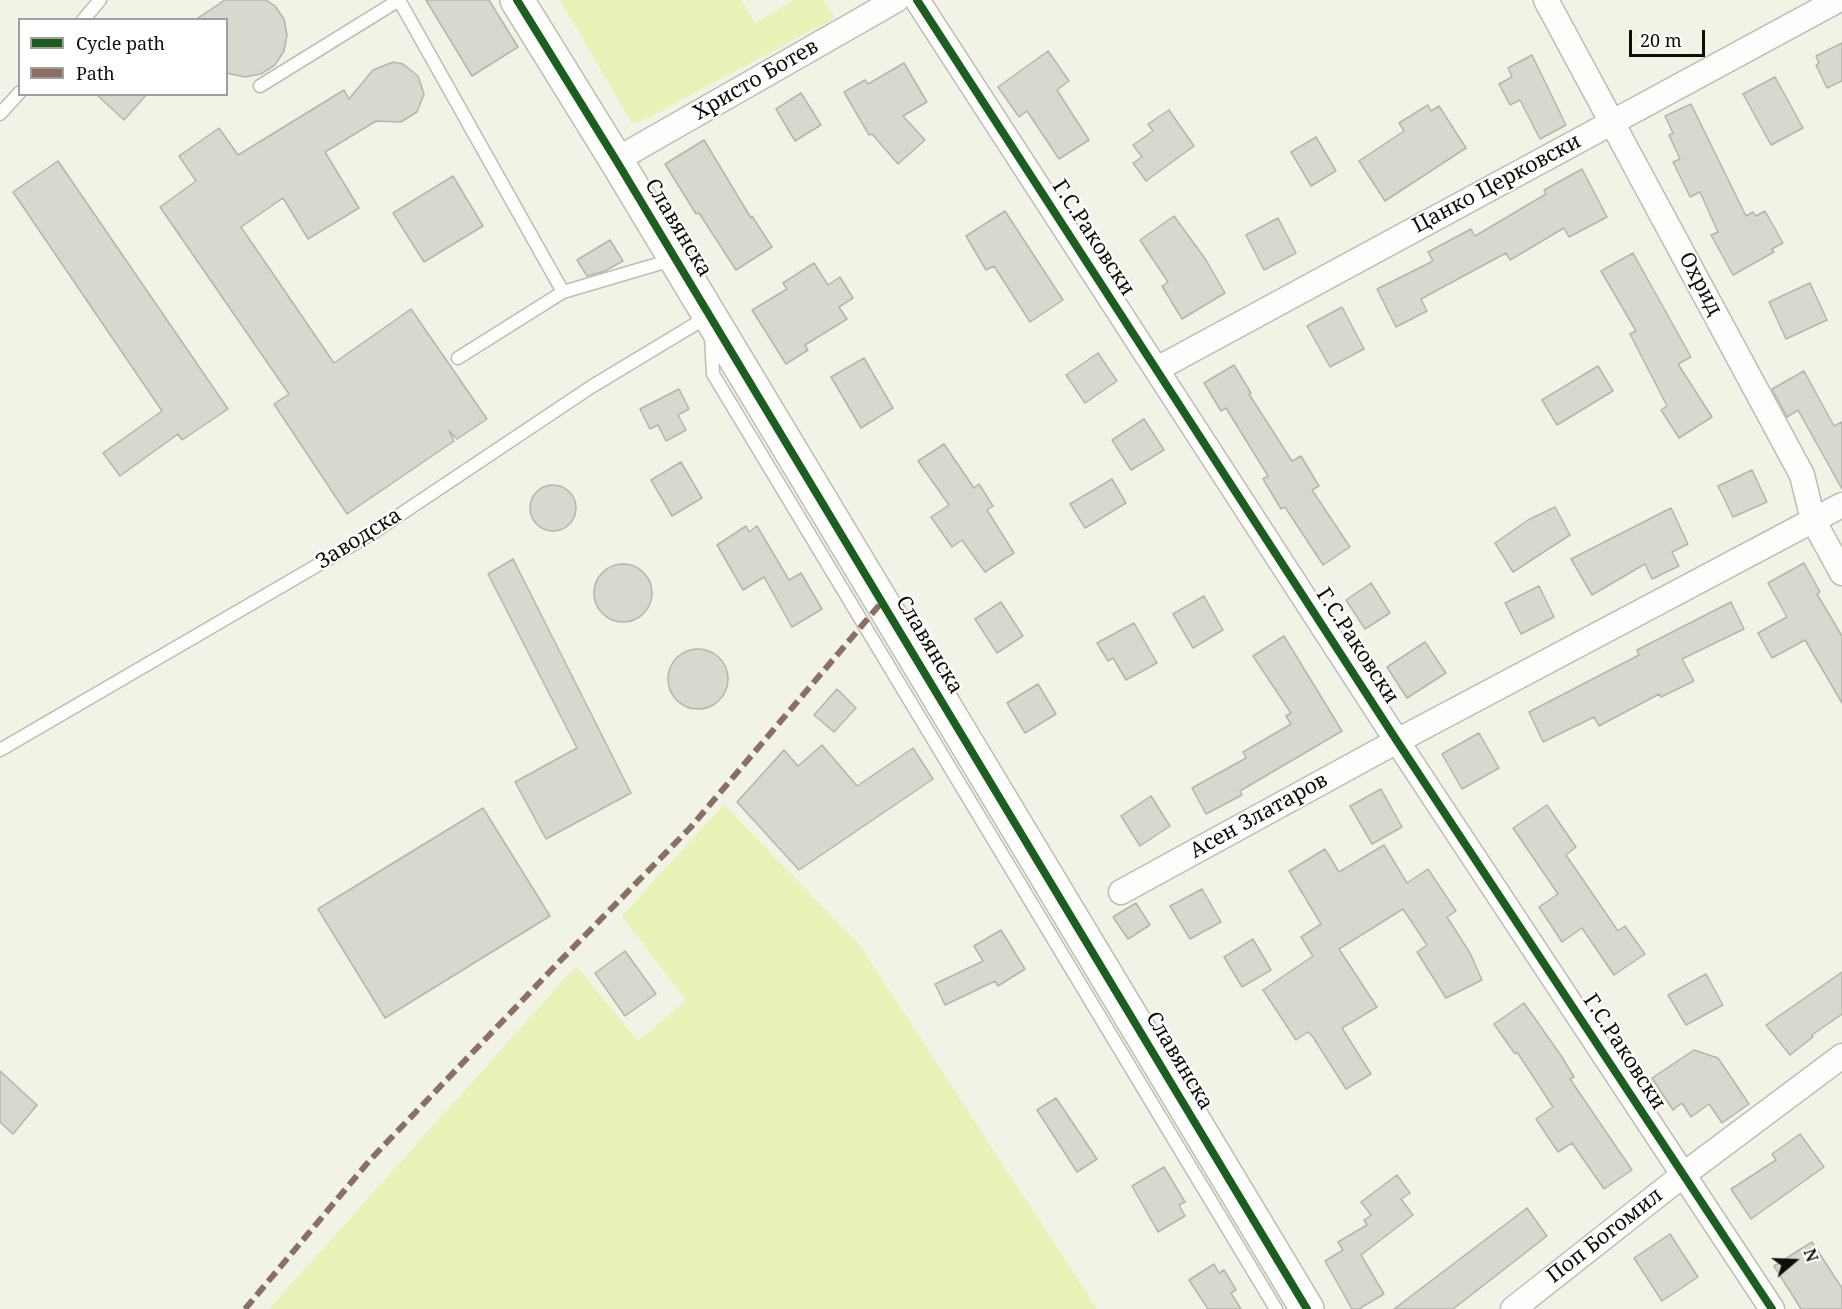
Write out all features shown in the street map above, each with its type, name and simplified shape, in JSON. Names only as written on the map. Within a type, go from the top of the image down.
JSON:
[{"type":"street","name":"Славянска","points":[[517,0],[710,315],[1307,1309]]},
{"type":"street","name":"Христо Ботев","points":[[616,160],[896,0]]},
{"type":"street","name":"Г.С.Раковски","points":[[916,0],[1397,741],[1772,1309]]},
{"type":"street","name":"Охрид","points":[[1546,0],[1614,122],[1802,475],[1813,520],[1842,573]]},
{"type":"street","name":"Цанко Церковски","points":[[1157,369],[1838,0]]},
{"type":"street","points":[[1813,520],[1842,505]]},
{"type":"street","name":"Асен Златаров","points":[[1121,892],[1397,741],[1813,520]]},
{"type":"street","name":"Поп Богомил","points":[[1514,1309],[1683,1175],[1842,1056]]},
{"type":"lane","points":[[85,18],[100,0]]},
{"type":"lane","points":[[260,86],[399,0],[563,292]]},
{"type":"lane","points":[[0,114],[18,94]]},
{"type":"lane","points":[[458,358],[563,292],[675,258]]},
{"type":"lane","points":[[710,315],[713,374],[1276,1309]]},
{"type":"lane","name":"Заводска","points":[[0,750],[371,534],[591,387],[710,315]]},
{"type":"green space","points":[[560,0],[741,0],[755,23],[794,0],[823,0],[835,18],[642,121],[632,123]]},
{"type":"green space","points":[[724,804],[861,947],[1097,1309],[269,1309],[576,966],[638,1041],[686,1000],[622,916]]},
{"type":"building","points":[[225,0],[266,0],[275,6],[284,19],[287,35],[284,51],[275,65],[261,74],[245,77],[228,73],[228,18],[198,18]]},
{"type":"building","points":[[426,0],[489,0],[518,47],[472,76]]},
{"type":"building","points":[[1842,43],[1842,81],[1827,88],[1816,65],[1819,63],[1816,56]]},
{"type":"building","points":[[1048,51],[1069,81],[1057,90],[1089,140],[1059,159],[1027,111],[1019,117],[998,87]]},
{"type":"building","points":[[1532,55],[1566,125],[1540,139],[1520,100],[1510,105],[1499,84],[1512,77],[1508,68]]},
{"type":"building","points":[[393,62],[403,64],[418,76],[424,94],[417,112],[401,122],[376,121],[325,152],[359,208],[308,239],[283,198],[241,227],[334,363],[411,309],[487,419],[457,439],[449,431],[454,441],[347,514],[274,404],[289,394],[160,207],[196,181],[179,156],[219,128],[238,155],[344,90],[349,99],[373,70]]},
{"type":"building","points":[[904,63],[927,102],[903,116],[925,140],[898,164],[872,134],[869,135],[844,92],[865,80],[868,84]]},
{"type":"building","points":[[1775,77],[1803,128],[1771,145],[1743,94]]},
{"type":"building","points":[[801,93],[821,125],[795,141],[776,109]]},
{"type":"building","points":[[98,96],[145,96],[124,120]]},
{"type":"building","points":[[1691,104],[1746,216],[1753,212],[1756,216],[1765,211],[1783,243],[1772,249],[1774,252],[1733,275],[1711,235],[1718,232],[1700,192],[1690,197],[1673,162],[1680,159],[1669,135],[1673,133],[1665,116]]},
{"type":"building","points":[[1428,105],[1431,111],[1439,106],[1466,148],[1385,201],[1359,161],[1404,131],[1399,123]]},
{"type":"building","points":[[1169,110],[1194,146],[1146,181],[1133,163],[1142,157],[1133,145],[1153,131],[1148,124]]},
{"type":"building","points":[[1316,137],[1336,171],[1311,186],[1291,152]]},
{"type":"building","points":[[704,140],[751,218],[752,216],[772,247],[736,270],[699,213],[696,214],[665,164]]},
{"type":"building","points":[[58,161],[228,409],[182,440],[178,434],[120,476],[103,453],[162,411],[13,192]]},
{"type":"building","points":[[1582,169],[1607,217],[1569,237],[1564,228],[1510,260],[1506,253],[1421,299],[1427,311],[1396,327],[1377,289],[1433,261],[1428,252],[1471,229],[1475,236],[1546,194],[1544,190]]},
{"type":"building","points":[[453,176],[483,226],[424,262],[393,213]]},
{"type":"building","points":[[1005,211],[1063,300],[1030,322],[994,266],[986,270],[966,236]]},
{"type":"building","points":[[1174,216],[1206,260],[1225,293],[1182,319],[1162,286],[1168,282],[1140,240]]},
{"type":"building","points":[[1278,218],[1296,253],[1264,270],[1246,235]]},
{"type":"building","points":[[610,240],[623,261],[605,271],[587,276],[577,260]]},
{"type":"building","points":[[1633,253],[1691,357],[1678,364],[1712,417],[1679,438],[1661,410],[1667,406],[1630,334],[1636,331],[1601,271]]},
{"type":"building","points":[[814,263],[828,285],[840,277],[853,298],[839,307],[847,319],[805,345],[808,350],[786,364],[752,310],[787,289],[783,283]]},
{"type":"building","points":[[1810,283],[1827,320],[1786,339],[1769,302]]},
{"type":"building","points":[[1342,307],[1364,349],[1330,367],[1307,326]]},
{"type":"building","points":[[1098,353],[1117,381],[1085,403],[1066,375]]},
{"type":"building","points":[[864,358],[893,408],[861,428],[831,377]]},
{"type":"building","points":[[1234,365],[1251,393],[1249,394],[1292,461],[1301,456],[1319,486],[1312,490],[1350,547],[1323,565],[1285,507],[1281,509],[1263,479],[1268,476],[1226,408],[1221,411],[1204,383]]},
{"type":"building","points":[[1598,366],[1613,391],[1557,425],[1542,400]]},
{"type":"building","points":[[1804,371],[1834,426],[1842,422],[1842,489],[1798,410],[1787,417],[1772,389]]},
{"type":"building","points":[[679,389],[689,409],[678,415],[686,430],[666,441],[658,425],[650,429],[640,409]]},
{"type":"building","points":[[1144,419],[1164,450],[1131,470],[1112,440]]},
{"type":"building","points":[[944,444],[974,488],[979,484],[993,506],[987,510],[1014,553],[985,572],[962,540],[952,547],[931,517],[949,505],[918,461]]},
{"type":"building","points":[[681,462],[702,498],[672,516],[651,480]]},
{"type":"building","points":[[1752,470],[1767,502],[1733,517],[1718,486]]},
{"type":"building","points":[[1112,479],[1126,503],[1085,528],[1070,504]]},
{"type":"building","points":[[553,485],[569,492],[576,508],[569,524],[553,531],[537,524],[530,508],[537,492]]},
{"type":"building","points":[[1555,507],[1570,535],[1513,572],[1495,543],[1528,520]]},
{"type":"building","points":[[1671,508],[1688,544],[1672,552],[1679,566],[1652,579],[1645,564],[1592,595],[1571,559]]},
{"type":"building","points":[[746,526],[749,532],[757,526],[789,580],[801,573],[822,609],[792,627],[764,577],[743,590],[717,545]]},
{"type":"building","points":[[513,559],[631,793],[546,839],[515,782],[577,748],[488,574]]},
{"type":"building","points":[[1804,563],[1820,592],[1817,594],[1842,636],[1842,703],[1805,640],[1772,658],[1758,633],[1787,617],[1768,583]]},
{"type":"building","points":[[617,564],[629,564],[644,572],[652,587],[652,599],[644,614],[629,622],[617,622],[602,614],[594,599],[594,587],[602,572]]},
{"type":"building","points":[[1371,583],[1390,613],[1365,629],[1346,600]]},
{"type":"building","points":[[1539,586],[1554,617],[1521,634],[1505,603]]},
{"type":"building","points":[[1204,596],[1223,630],[1193,648],[1173,614]]},
{"type":"building","points":[[1001,602],[1023,636],[997,653],[975,619]]},
{"type":"building","points":[[1731,602],[1744,629],[1682,659],[1694,681],[1661,697],[1659,694],[1599,726],[1594,717],[1543,742],[1529,712],[1639,655],[1637,650]]},
{"type":"building","points":[[1134,623],[1157,663],[1126,680],[1113,658],[1108,661],[1097,643]]},
{"type":"building","points":[[1284,636],[1342,731],[1240,791],[1242,795],[1206,814],[1192,788],[1246,758],[1243,752],[1291,724],[1286,716],[1291,713],[1253,656]]},
{"type":"building","points":[[1425,642],[1446,673],[1407,698],[1387,667]]},
{"type":"building","points":[[692,649],[704,649],[715,654],[723,662],[728,679],[726,691],[715,704],[704,709],[692,709],[681,704],[673,696],[668,685],[668,673],[673,662],[681,654]]},
{"type":"building","points":[[1038,684],[1056,714],[1025,733],[1007,703]]},
{"type":"building","points":[[837,689],[856,708],[834,732],[814,715]]},
{"type":"building","points":[[1479,733],[1499,768],[1462,789],[1442,754]]},
{"type":"building","points":[[822,745],[857,786],[913,748],[933,779],[799,870],[737,802],[784,750],[798,766]]},
{"type":"building","points":[[1381,789],[1402,827],[1372,844],[1350,806]]},
{"type":"building","points":[[1151,796],[1170,826],[1140,846],[1121,816]]},
{"type":"building","points":[[1547,805],[1576,847],[1566,855],[1618,931],[1625,926],[1645,954],[1614,975],[1582,928],[1562,942],[1539,907],[1558,894],[1513,828]]},
{"type":"building","points":[[483,808],[550,916],[385,1018],[318,909]]},
{"type":"building","points":[[1384,845],[1407,883],[1428,869],[1456,911],[1447,917],[1470,953],[1482,980],[1446,998],[1417,952],[1427,945],[1403,909],[1339,949],[1377,1007],[1342,1028],[1371,1074],[1346,1089],[1313,1037],[1308,1032],[1296,1040],[1263,990],[1313,956],[1301,937],[1321,924],[1289,871],[1325,849],[1339,872]]},
{"type":"building","points":[[1202,889],[1221,922],[1190,939],[1170,906]]},
{"type":"building","points":[[1136,903],[1150,925],[1128,939],[1113,917]]},
{"type":"building","points":[[1001,930],[1025,969],[998,986],[995,981],[945,1005],[935,984],[983,961],[974,946]]},
{"type":"building","points":[[1253,939],[1271,970],[1242,987],[1224,957]]},
{"type":"building","points":[[625,951],[656,994],[625,1016],[595,973]]},
{"type":"building","points":[[1842,972],[1842,1014],[1812,1035],[1813,1037],[1790,1055],[1766,1025]]},
{"type":"building","points":[[1706,974],[1723,1005],[1686,1025],[1668,995]]},
{"type":"building","points":[[1524,1003],[1562,1057],[1574,1077],[1570,1079],[1632,1170],[1604,1189],[1572,1143],[1558,1152],[1536,1119],[1553,1107],[1517,1052],[1515,1054],[1494,1024]]},
{"type":"building","points":[[1694,1050],[1718,1058],[1749,1104],[1722,1123],[1709,1104],[1691,1117],[1682,1103],[1673,1110],[1652,1078]]},
{"type":"building","points":[[0,1071],[37,1105],[13,1134],[0,1122]]},
{"type":"building","points":[[1056,1098],[1097,1159],[1077,1172],[1037,1110]]},
{"type":"building","points":[[1800,1134],[1824,1167],[1751,1219],[1731,1189],[1776,1160],[1772,1154]]},
{"type":"building","points":[[1164,1167],[1185,1202],[1179,1205],[1185,1216],[1158,1232],[1132,1186]]},
{"type":"building","points":[[1397,1175],[1410,1193],[1401,1199],[1413,1215],[1361,1255],[1384,1294],[1359,1309],[1352,1309],[1325,1261],[1343,1250],[1338,1242],[1367,1225],[1364,1220],[1371,1215],[1361,1202]]},
{"type":"building","points":[[1527,1208],[1547,1236],[1453,1309],[1394,1309]]},
{"type":"building","points":[[1670,1234],[1698,1277],[1662,1301],[1634,1258]]},
{"type":"building","points":[[1812,1242],[1842,1288],[1842,1309],[1801,1309],[1774,1266]]},
{"type":"building","points":[[1214,1264],[1219,1273],[1224,1270],[1236,1290],[1231,1293],[1241,1309],[1208,1309],[1189,1280]]},
{"type":"marked path","points":[[245,1309],[370,1160],[690,828],[882,602]]},
{"type":"cycle path","points":[[517,0],[616,160],[1307,1309]]},
{"type":"cycle path","points":[[917,0],[1397,741],[1772,1309]]}]
